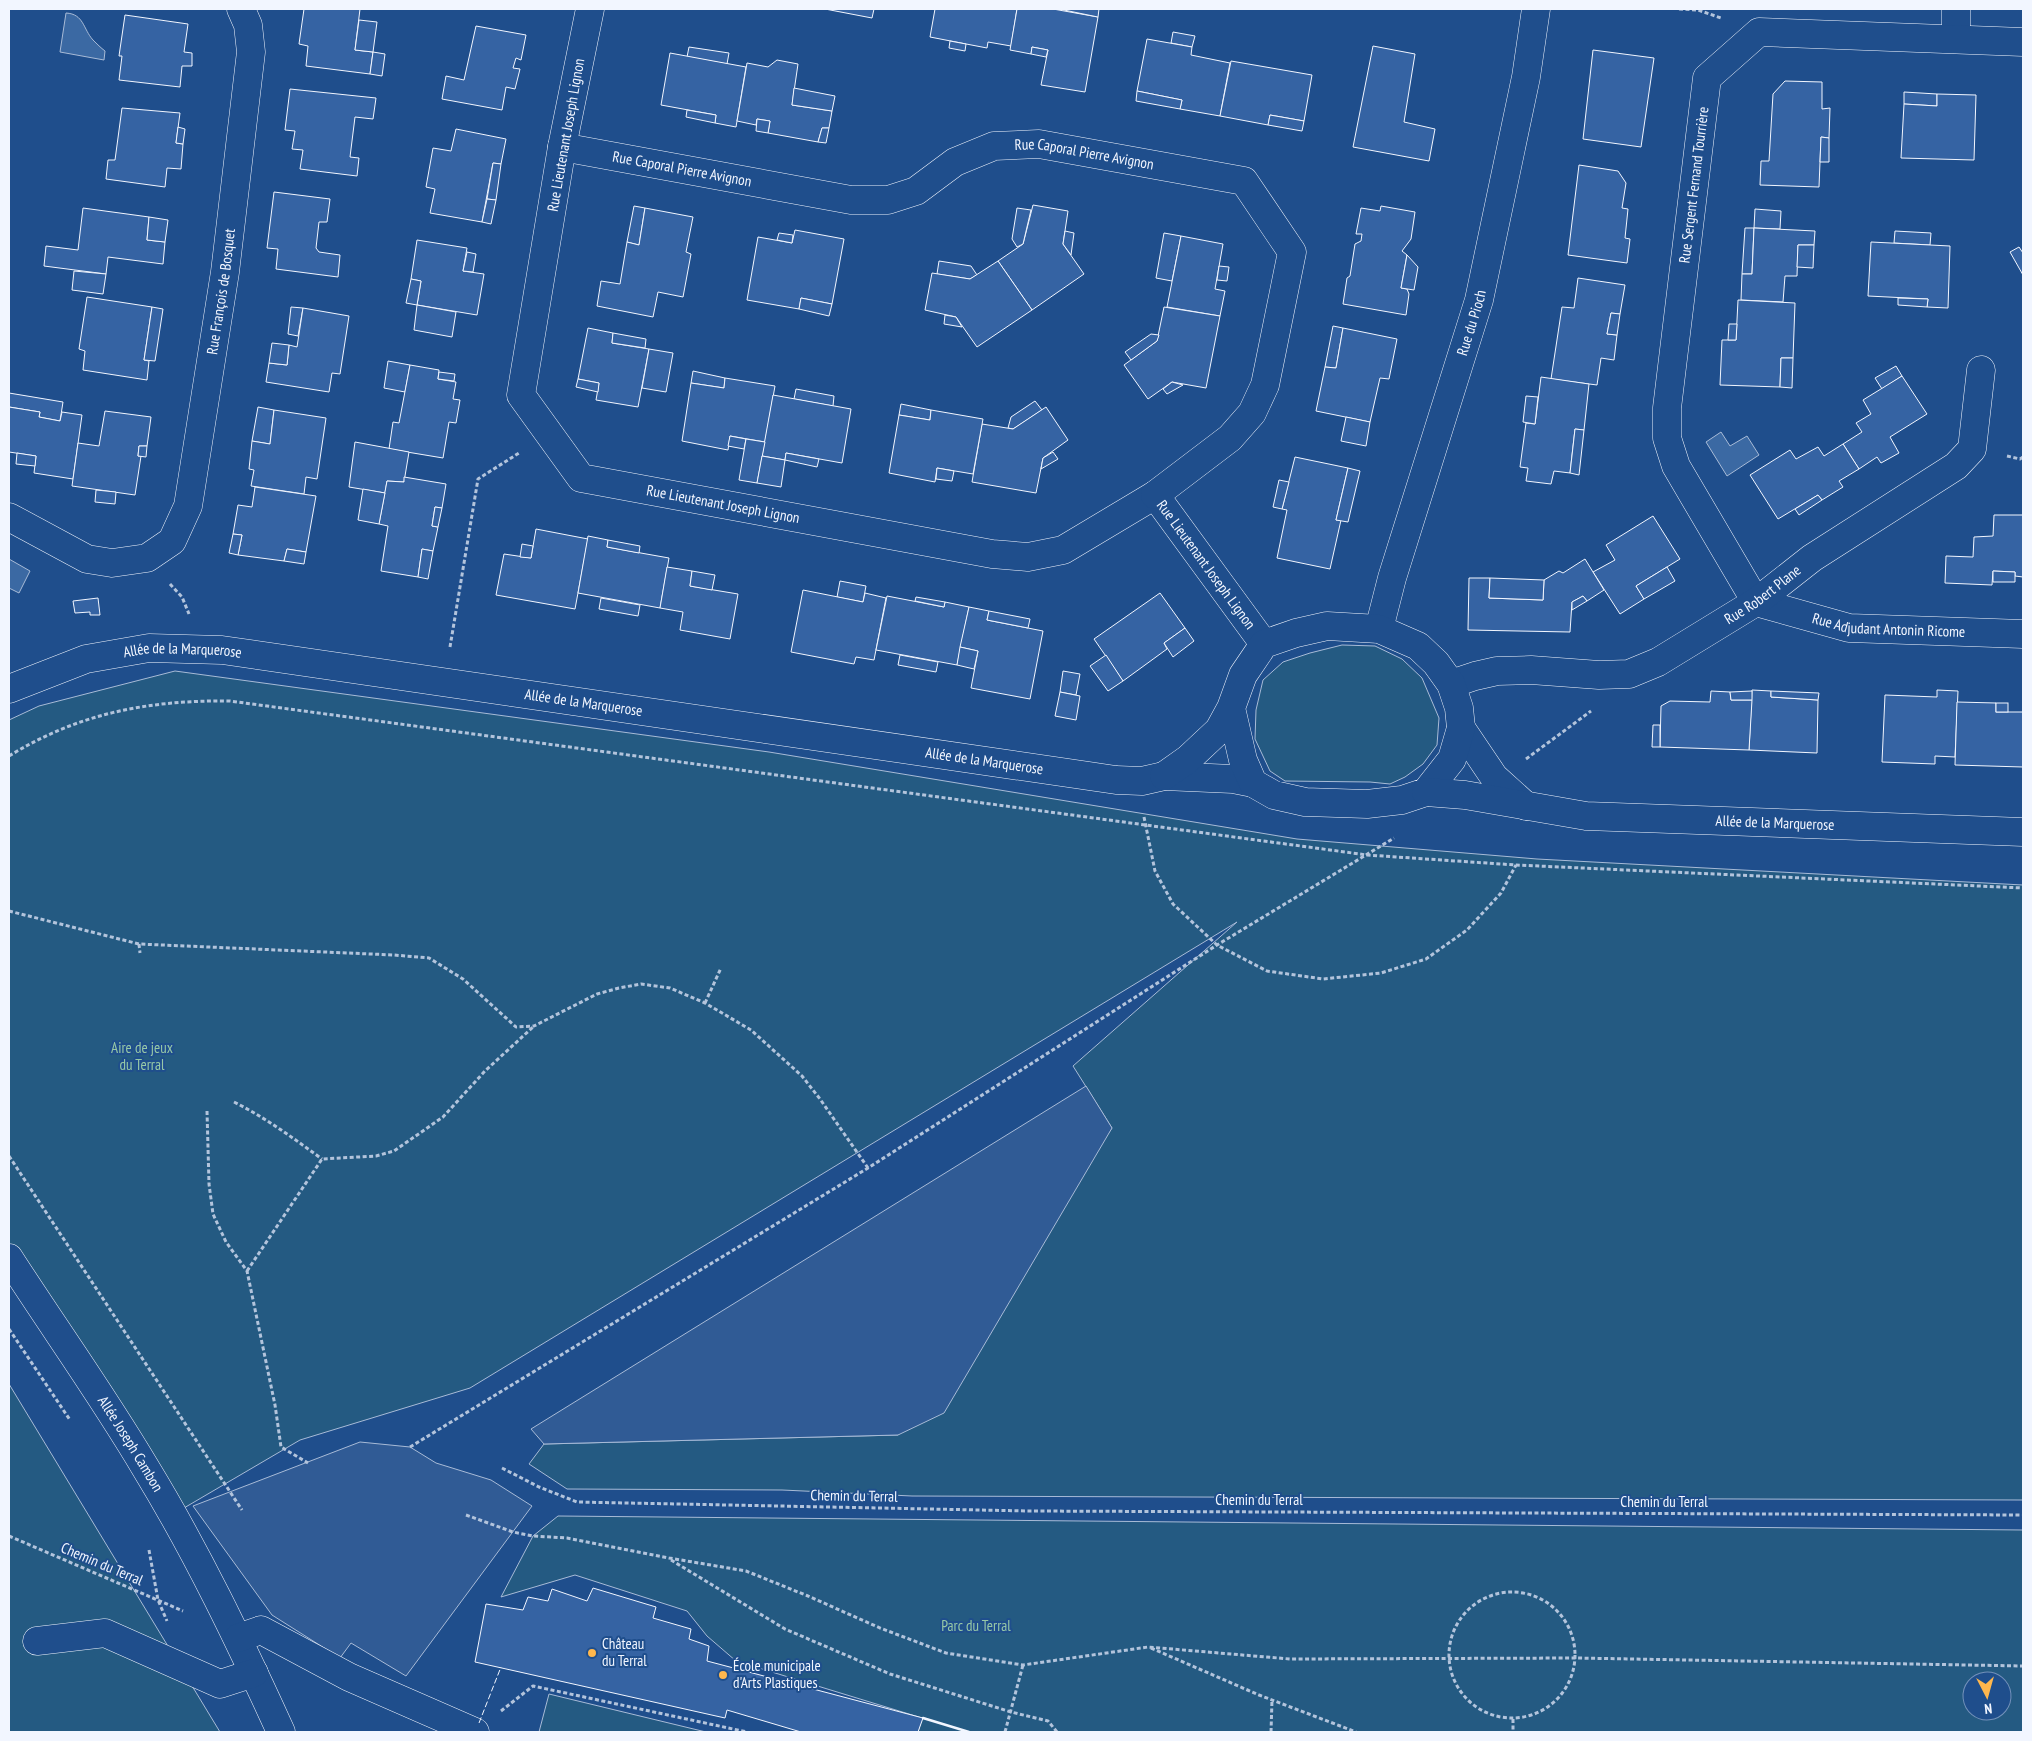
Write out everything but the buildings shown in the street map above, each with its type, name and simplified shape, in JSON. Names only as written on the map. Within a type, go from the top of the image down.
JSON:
[{"type":"street","name":"Rue François de Bosquet","points":[[147,558],[172,541],[188,506],[225,272],[252,52],[248,25],[241,9]]},
{"type":"street","name":"Rue Lieutenant Joseph Lignon","points":[[590,9],[562,147],[521,395],[580,478],[992,554],[1028,557],[1063,550],[1155,495],[1264,644]]},
{"type":"street","name":"Rue du Pioch","points":[[1379,630],[1392,578],[1479,300],[1526,77],[1536,9]]},
{"type":"street","points":[[1956,9],[1956,39]]},
{"type":"street","name":"Rue Sergent Fernand Tourrière","points":[[1756,602],[1676,466],[1667,438],[1667,408],[1707,78],[1759,32],[2023,42]]},
{"type":"street","name":"Rue Caporal Pierre Avignon","points":[[562,147],[851,200],[888,200],[916,191],[955,162],[994,146],[1039,144],[1244,181],[1292,252],[1265,385],[1252,413],[1230,438],[1155,495]]},
{"type":"street","name":"Rue Robert Plane","points":[[1451,684],[1497,671],[1531,670],[1599,675],[1629,674],[1658,662],[1756,602],[1812,558],[1956,466],[1972,449],[1981,370]]},
{"type":"street","points":[[9,517],[86,559],[112,563],[147,558]]},
{"type":"street","name":"Rue Adjudant Antonin Ricome","points":[[1756,602],[1849,628],[2023,634]]},
{"type":"street","points":[[1264,644],[1296,633],[1327,626],[1379,630],[1418,646],[1436,663],[1451,684],[1459,708],[1461,728],[1452,759],[1426,792]]},
{"type":"street","name":"Allée de la Marquerose","points":[[1164,776],[1188,759],[1219,730],[1231,708],[1243,675],[1264,644]]},
{"type":"street","name":"Allée de la Marquerose","points":[[9,689],[86,659],[149,648],[222,650],[1116,780],[1142,780],[1164,776],[1232,779],[1253,783],[1274,795],[1305,802],[1367,804],[1402,800],[1426,792],[1465,795],[1586,816],[2023,832]]},
{"type":"street","points":[[1231,708],[1243,760],[1253,783]]},
{"type":"street","points":[[1461,728],[1494,778],[1527,807]]},
{"type":"street","name":"Allée Joseph Cambon","points":[[9,1258],[145,1466],[238,1638],[281,1732]]},
{"type":"street","points":[[238,1638],[261,1630],[349,1677],[475,1732]]},
{"type":"street","points":[[38,1641],[105,1633],[220,1684],[254,1672]]},
{"type":"path","points":[[444,682],[478,479],[549,434]]},
{"type":"path","points":[[147,558],[182,597],[194,625],[193,649]]},
{"type":"path","points":[[9,756],[63,728],[100,715],[143,706],[188,700],[230,701],[1366,855],[1516,865],[2023,888]]},
{"type":"path","points":[[1142,809],[1155,871],[1173,904],[1217,945],[1267,970],[1323,979],[1381,973],[1426,959],[1467,930],[1501,893],[1516,865]]},
{"type":"path","points":[[9,911],[139,944],[429,958],[463,979],[516,1026],[534,1026]]},
{"type":"path","points":[[139,944],[140,953]]},
{"type":"path","points":[[410,1448],[868,1168],[1217,945]]},
{"type":"path","points":[[705,1003],[721,968]]},
{"type":"path","points":[[234,1102],[258,1114],[322,1159],[376,1156],[394,1151],[443,1117],[485,1071],[534,1026],[597,994],[641,984],[670,988],[705,1003],[752,1030],[802,1076],[868,1168]]},
{"type":"path","points":[[206,1111],[209,1184],[213,1214],[226,1242],[246,1270],[275,1406],[281,1447],[308,1463]]},
{"type":"path","points":[[9,1156],[242,1510]]},
{"type":"path","points":[[246,1270],[322,1159]]},
{"type":"path","points":[[9,1329],[74,1426]]},
{"type":"path","name":"Chemin du Terral","points":[[502,1468],[539,1487],[577,1502],[1030,1511],[2023,1515]]},
{"type":"path","points":[[466,1515],[513,1532],[533,1536],[567,1538],[746,1571],[880,1628],[946,1653],[1023,1664],[1148,1647],[1290,1659],[1576,1658],[2023,1666]]},
{"type":"path","name":"Chemin du Terral","points":[[9,1536],[186,1612]]},
{"type":"path","points":[[148,1545],[158,1600]]},
{"type":"path","points":[[669,1558],[785,1629],[890,1674],[1011,1712],[1048,1721],[1057,1732]]},
{"type":"path","points":[[1512,1592],[1537,1597],[1558,1611],[1572,1632],[1576,1658],[1571,1681],[1557,1701],[1536,1714],[1513,1719],[1489,1715],[1469,1702],[1454,1682],[1448,1659],[1452,1633],[1466,1611],[1487,1596],[1512,1592]]},
{"type":"path","points":[[1148,1647],[1272,1700],[1356,1732]]},
{"type":"path","points":[[1005,1732],[1023,1664]]},
{"type":"path","points":[[497,1715],[533,1686],[747,1732]]},
{"type":"path","points":[[1271,1732],[1272,1700]]},
{"type":"path","points":[[1513,1719],[1514,1732]]},
{"type":"green space","points":[[1342,645],[1375,646],[1402,659],[1422,678],[1439,718],[1437,745],[1423,764],[1405,777],[1390,784],[1285,781],[1270,771],[1255,739],[1256,710],[1263,680],[1283,662]]},
{"type":"green space","name":"Aire de jeux du Terral","points":[[175,671],[769,752],[1297,839],[1537,859],[2023,885],[2023,1500],[912,1496],[782,1490],[567,1489],[529,1464],[544,1444],[898,1435],[1112,1128],[1073,1066],[1237,922],[470,1388],[300,1440],[172,1515],[9,1262],[9,720],[39,706]]},
{"type":"green space","points":[[9,1384],[220,1732],[9,1732]]},
{"type":"green space","name":"Parc du Terral","points":[[558,1516],[2023,1530],[2023,1732],[918,1732],[922,1718],[736,1661],[707,1636],[687,1611],[575,1575],[501,1597],[533,1536]]},
{"type":"green space","points":[[549,1694],[706,1732],[539,1732]]},
{"type":"shaded area","points":[[66,13],[80,19],[93,40],[105,51],[104,60],[60,52]]},
{"type":"shaded area","points":[[1721,432],[1730,446],[1747,436],[1759,455],[1727,476],[1706,442]]},
{"type":"shaded area","points":[[9,559],[30,571],[19,593],[9,588]]},
{"type":"shaded area","points":[[1086,1086],[1112,1128],[944,1413],[898,1435],[544,1444],[531,1429]]},
{"type":"shaded area","points":[[360,1442],[410,1447],[436,1463],[491,1480],[532,1506],[406,1676],[351,1643],[340,1658],[272,1615],[193,1506]]},
{"type":"fence","points":[[479,1723],[501,1667]]},
{"type":"wall","points":[[923,1718],[969,1732]]},
{"type":"place","name":"Château du Terral","points":[[592,1653]]},
{"type":"place","name":"École municipale d'Arts Plastiques","points":[[723,1675]]}]
